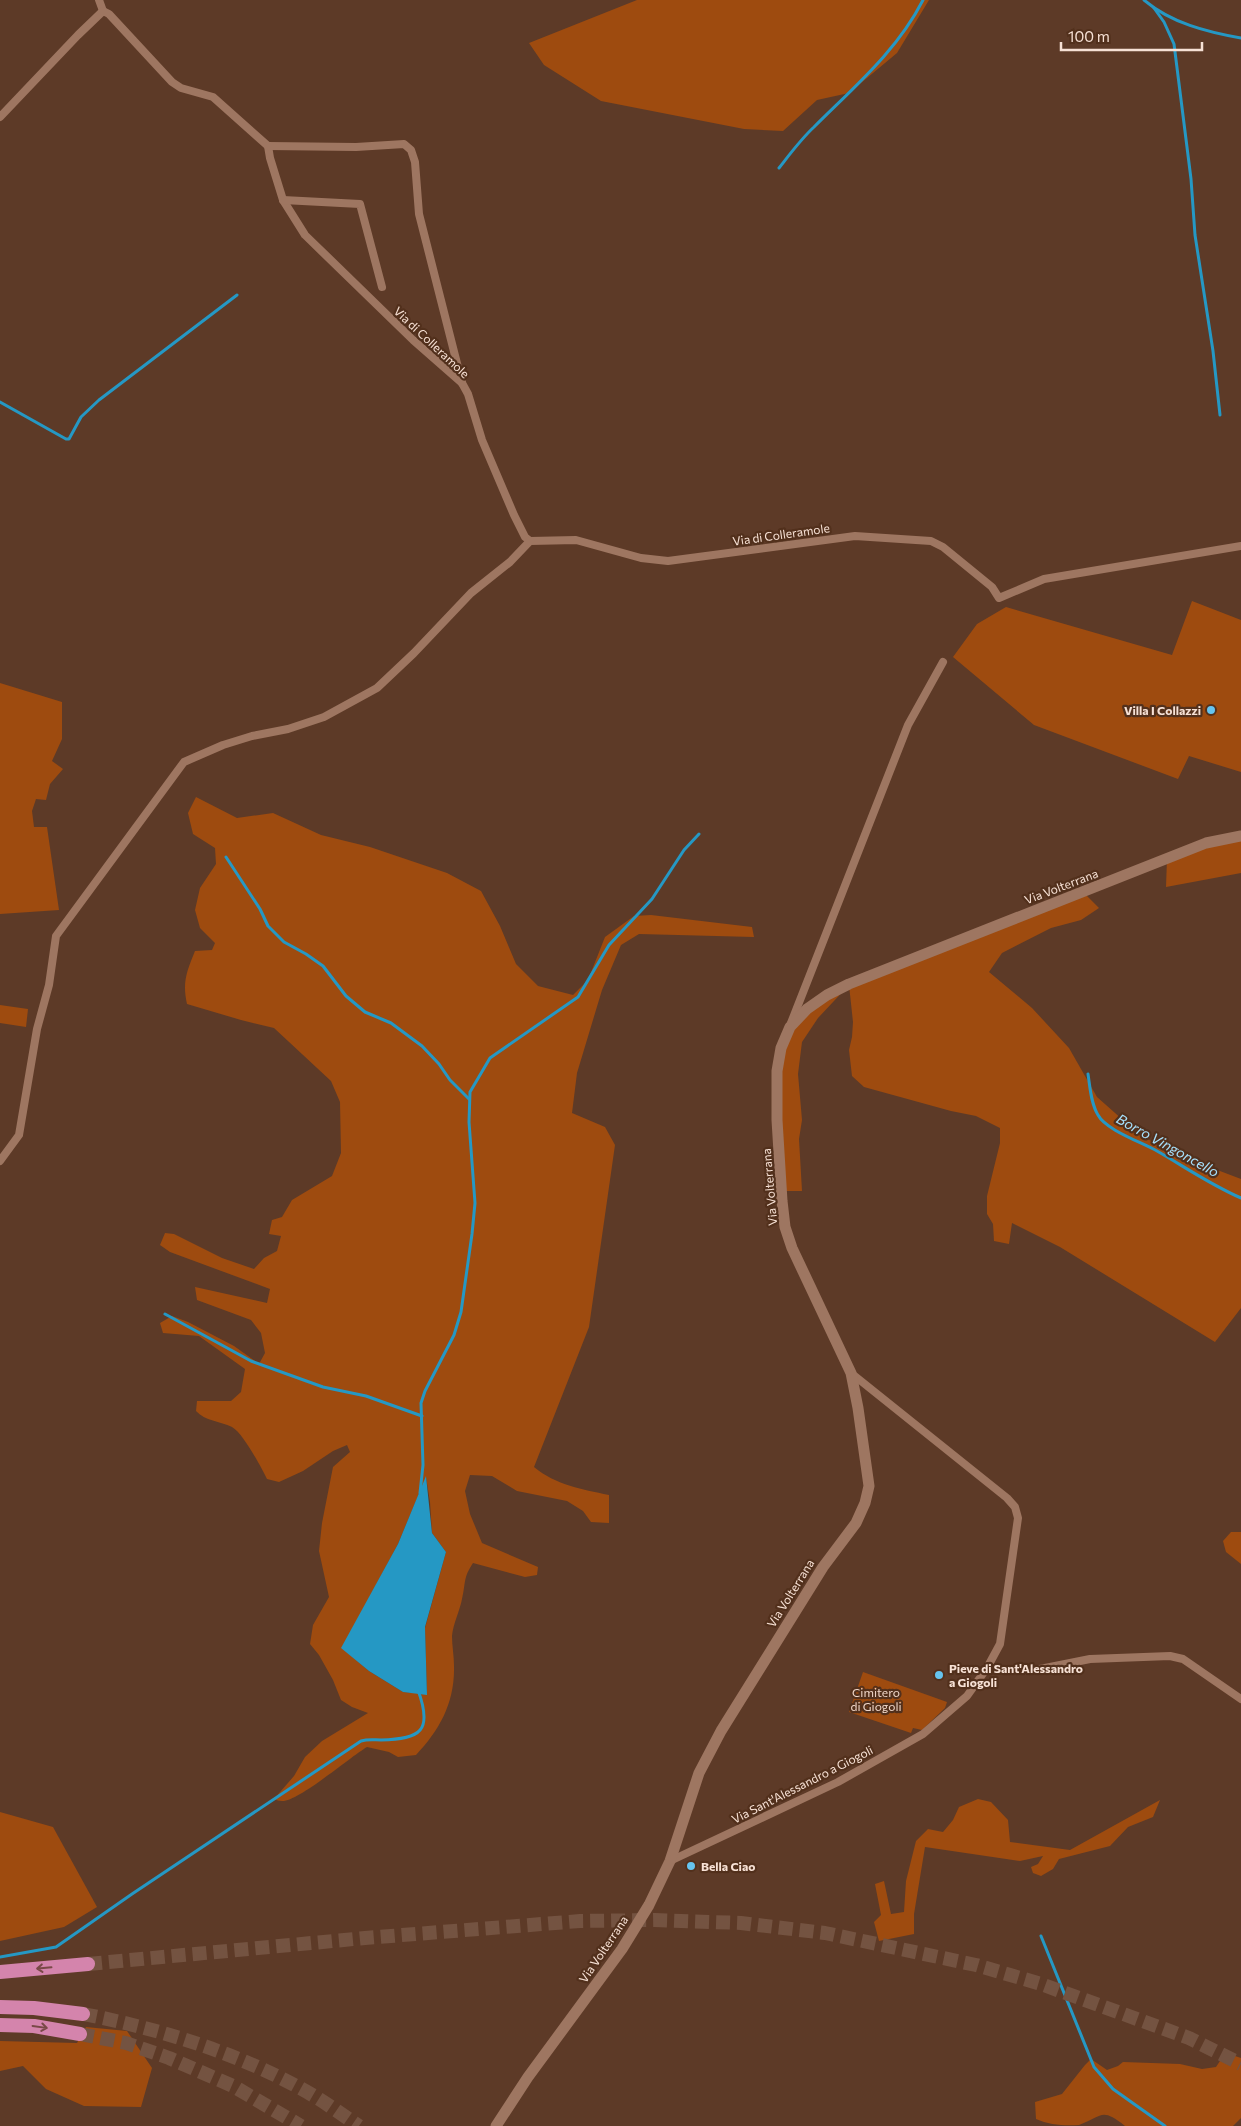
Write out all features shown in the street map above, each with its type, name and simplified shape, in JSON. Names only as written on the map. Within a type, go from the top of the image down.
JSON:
[{"type":"highway","points":[[0,1972],[88,1964]]},
{"type":"highway","points":[[0,2006],[83,2014]]},
{"type":"highway","points":[[0,2025],[34,2026],[80,2034]]},
{"type":"main road","name":"Via Volterrana","points":[[496,2126],[528,2077],[622,1949],[649,1905],[670,1861],[699,1773],[721,1731],[823,1567],[856,1523],[865,1503],[869,1486],[851,1373],[792,1248],[785,1226],[777,1120],[777,1071],[780,1048],[790,1027],[807,1009],[827,995],[849,984],[1206,843],[1241,836]]},
{"type":"street","points":[[99,0],[103,11],[109,14],[181,88],[213,97],[268,146],[356,147],[404,144],[411,150],[415,162],[419,214],[462,383]]},
{"type":"street","points":[[0,117],[103,11]]},
{"type":"street","name":"Via di Colleramole","points":[[268,146],[283,200],[304,235],[413,340],[462,383],[468,394],[482,440],[510,507],[525,537],[530,541],[576,540],[641,558],[668,562],[855,536],[931,541],[943,547],[992,587],[999,598],[1044,579],[1241,546]]},
{"type":"street","points":[[283,200],[360,204],[382,288]]},
{"type":"street","points":[[0,1161],[19,1136],[38,1030],[49,985],[56,936],[184,762],[222,745],[252,736],[288,729],[324,717],[377,688],[414,654],[471,593],[510,562],[530,541]]},
{"type":"street","name":"Via Volterrana","points":[[790,1027],[908,725],[944,662]]},
{"type":"street","name":"Via Sant'Alessandro a Giogoli","points":[[670,1861],[838,1782],[923,1734],[967,1696],[987,1668],[1000,1644],[1018,1518],[1015,1507],[1007,1498],[851,1373]]},
{"type":"street","points":[[987,1668],[1013,1671],[1040,1669],[1090,1659],[1170,1656],[1183,1659],[1241,1699]]},
{"type":"green space","points":[[637,0],[929,0],[897,53],[849,93],[817,100],[783,131],[744,129],[601,101],[544,65],[529,43]]},
{"type":"green space","points":[[1192,601],[1241,620],[1241,772],[1189,756],[1178,779],[1034,725],[953,657],[977,624],[1006,607],[1172,655]]},
{"type":"green space","points":[[0,683],[62,702],[62,739],[52,761],[63,769],[50,784],[46,800],[36,799],[32,811],[34,827],[47,827],[59,910],[0,914]]},
{"type":"green space","points":[[196,797],[237,818],[273,813],[321,835],[370,847],[447,873],[481,891],[500,926],[516,964],[538,986],[573,995],[588,980],[605,937],[634,916],[651,915],[752,927],[754,937],[639,934],[621,945],[602,990],[577,1073],[572,1113],[605,1127],[615,1145],[589,1327],[534,1467],[560,1482],[609,1495],[609,1523],[591,1522],[583,1511],[567,1501],[517,1491],[492,1476],[470,1475],[465,1491],[470,1514],[482,1543],[538,1567],[537,1575],[525,1577],[473,1563],[466,1576],[452,1636],[454,1679],[449,1703],[439,1725],[416,1755],[398,1757],[389,1752],[367,1747],[300,1794],[282,1801],[274,1799],[294,1776],[305,1757],[322,1741],[368,1713],[352,1707],[341,1700],[333,1680],[319,1655],[310,1644],[313,1625],[329,1597],[319,1551],[322,1523],[333,1467],[350,1452],[347,1445],[333,1451],[303,1471],[279,1482],[267,1479],[236,1430],[204,1417],[196,1411],[197,1401],[231,1401],[241,1392],[245,1369],[199,1336],[163,1333],[160,1323],[172,1316],[188,1322],[234,1346],[259,1364],[265,1353],[261,1333],[251,1320],[197,1300],[195,1287],[267,1303],[270,1289],[170,1252],[160,1245],[165,1233],[174,1234],[222,1258],[254,1269],[264,1258],[277,1251],[281,1236],[269,1234],[272,1220],[282,1217],[292,1200],[332,1176],[341,1153],[340,1102],[331,1081],[274,1028],[187,1004],[186,977],[195,951],[212,950],[215,943],[200,928],[195,910],[200,888],[216,864],[215,848],[193,834],[188,813]],"holes":[[[426,1477],[432,1533],[446,1552],[425,1628],[427,1694],[403,1692],[369,1671],[342,1648],[398,1544]]]},
{"type":"green space","points":[[1241,836],[1241,873],[1166,887],[1167,859]]},
{"type":"green space","points":[[1083,892],[1099,908],[1081,920],[1051,928],[1002,953],[989,972],[1032,1008],[1069,1048],[1097,1097],[1141,1136],[1191,1160],[1241,1179],[1241,1308],[1215,1342],[1060,1247],[1012,1223],[1009,1244],[994,1241],[993,1224],[987,1214],[987,1196],[1000,1143],[1000,1128],[976,1116],[864,1087],[852,1076],[849,1050],[853,1022],[849,985],[818,1018],[802,1042],[798,1074],[802,1120],[799,1139],[802,1191],[781,1191],[776,1130],[778,1061],[783,1042],[790,1027],[802,1013],[833,992],[849,984]]},
{"type":"green space","points":[[0,1005],[28,1009],[26,1027],[0,1023]]},
{"type":"green space","points":[[1231,1532],[1241,1532],[1241,1564],[1226,1552],[1223,1541]]},
{"type":"green space","name":"Cimitero di Giogoli","points":[[863,1672],[947,1702],[945,1708],[922,1730],[913,1728],[911,1733],[849,1712]]},
{"type":"green space","points":[[978,1799],[991,1802],[1008,1820],[1010,1842],[1070,1850],[1160,1800],[1153,1817],[1128,1827],[1110,1846],[1059,1859],[1053,1869],[1041,1876],[1033,1873],[1031,1867],[1038,1864],[1043,1856],[1020,1861],[925,1847],[914,1914],[914,1934],[879,1941],[874,1922],[881,1915],[875,1884],[884,1881],[891,1914],[904,1912],[906,1881],[916,1841],[928,1829],[943,1832],[953,1820],[959,1807]]},
{"type":"green space","points":[[0,1812],[53,1827],[97,1907],[64,1927],[0,1941]]},
{"type":"green space","points":[[86,2027],[127,2031],[152,2068],[141,2107],[84,2106],[46,2089],[23,2066],[0,2071],[0,2041],[77,2043]]},
{"type":"green space","points":[[1235,2056],[1241,2058],[1241,2118],[1233,2126],[1125,2126],[1106,2115],[1098,2116],[1079,2125],[1057,2125],[1036,2119],[1035,2102],[1062,2094],[1091,2059],[1107,2070],[1123,2062],[1180,2064],[1202,2069],[1216,2067],[1220,2061]]},
{"type":"water","points":[[426,1476],[432,1533],[446,1552],[425,1627],[427,1695],[403,1692],[369,1671],[341,1648],[398,1544]]},
{"type":"waterway","points":[[779,168],[805,136],[888,52],[901,36],[923,0]]},
{"type":"waterway","points":[[1144,0],[1178,21],[1215,33],[1241,38]]},
{"type":"waterway","points":[[1154,8],[1164,22],[1174,44],[1191,179],[1195,235],[1213,351],[1220,415]]},
{"type":"waterway","points":[[0,402],[69,439],[81,417],[99,400],[237,295]]},
{"type":"waterway","points":[[420,1493],[423,1465],[421,1403],[425,1391],[454,1335],[461,1312],[472,1234],[475,1203],[469,1122],[470,1092],[490,1058],[578,997],[609,945],[652,899],[684,850],[699,834]]},
{"type":"waterway","points":[[226,857],[260,909],[268,926],[284,942],[323,966],[346,996],[365,1012],[391,1023],[422,1046],[439,1064],[450,1080],[469,1099]]},
{"type":"waterway","name":"Borro Vingoncello","points":[[1088,1074],[1094,1106],[1098,1115],[1108,1126],[1241,1198]]},
{"type":"waterway","points":[[165,1314],[251,1361],[323,1387],[366,1396],[422,1416]]},
{"type":"waterway","points":[[0,1957],[56,1947],[361,1741],[406,1738],[414,1735],[420,1730],[424,1715],[418,1690]]},
{"type":"waterway","points":[[1041,1936],[1094,2067],[1113,2089],[1165,2126]]},
{"type":"tunnel","points":[[88,1964],[365,1938],[580,1921],[655,1920],[741,1923],[825,1933],[976,1965],[1041,1984],[1189,2038],[1241,2064]]},
{"type":"tunnel","points":[[83,2014],[142,2027],[231,2056],[287,2081],[320,2099],[359,2126]]},
{"type":"tunnel","points":[[80,2034],[126,2043],[169,2058],[233,2086],[301,2126]]},
{"type":"place","name":"Villa I Collazzi","points":[[1211,710]]},
{"type":"place","name":"Pieve di Sant'Alessandro a Giogoli","points":[[939,1675]]},
{"type":"place","name":"Bella Ciao","points":[[691,1866]]}]
